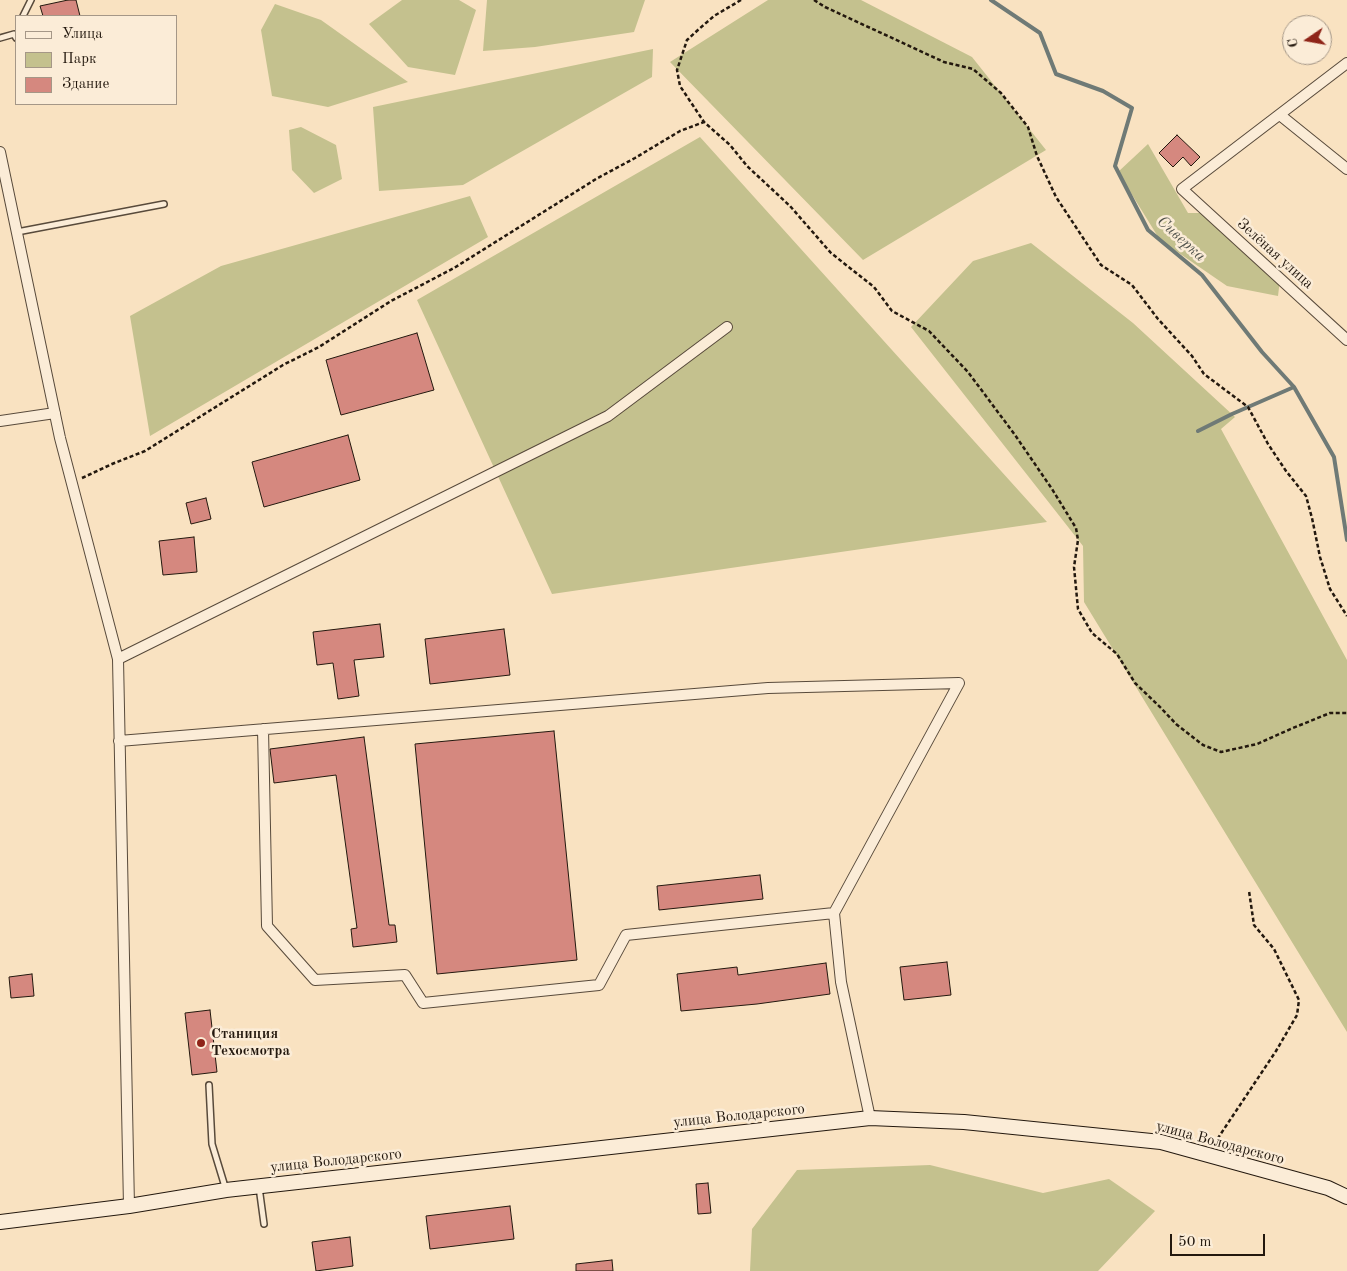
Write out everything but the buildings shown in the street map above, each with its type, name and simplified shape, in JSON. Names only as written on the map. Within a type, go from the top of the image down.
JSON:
[{"type":"main road","name":"улица Володарского","points":[[0,1222],[129,1206],[258,1186],[870,1118],[964,1122],[1161,1142],[1328,1188],[1347,1197]]},
{"type":"street","points":[[1347,63],[1280,115],[1347,169]]},
{"type":"street","name":"Зелёная улица","points":[[1280,115],[1182,189],[1347,340]]},
{"type":"street","points":[[0,152],[55,413],[118,660],[129,1206]]},
{"type":"street","points":[[118,660],[608,416],[727,327]]},
{"type":"street","points":[[0,421],[55,413]]},
{"type":"street","points":[[119,741],[768,688],[959,683],[834,913],[841,982],[870,1118]]},
{"type":"street","points":[[264,729],[267,926],[315,980],[405,975],[423,1003],[599,985],[626,935],[834,913]]},
{"type":"lane","points":[[24,15],[31,0]]},
{"type":"lane","points":[[0,38],[15,34]]},
{"type":"lane","points":[[17,232],[164,204]]},
{"type":"lane","points":[[209,1085],[212,1144],[226,1190]]},
{"type":"lane","points":[[258,1186],[264,1224]]},
{"type":"path","points":[[741,0],[714,16],[687,40],[677,70],[680,86],[704,122],[730,145],[747,166],[790,206],[830,253],[874,287],[892,311],[929,331],[968,372],[1015,435],[1076,528],[1078,540],[1074,567],[1078,609],[1092,633],[1117,654],[1134,684],[1176,724],[1203,745],[1221,752],[1257,744],[1330,713],[1347,713]]},
{"type":"path","points":[[814,0],[825,7],[944,62],[973,69],[1001,93],[1028,127],[1037,156],[1056,197],[1101,265],[1132,285],[1158,319],[1192,356],[1204,374],[1248,407],[1286,472],[1306,496],[1320,557],[1330,589],[1347,616]]},
{"type":"path","points":[[72,484],[112,464],[145,451],[283,365],[319,347],[391,301],[454,268],[596,179],[680,131],[704,122]]},
{"type":"path","points":[[1213,1157],[1218,1138],[1276,1051],[1297,1015],[1299,1000],[1283,966],[1274,949],[1254,925],[1250,891]]},
{"type":"green space","points":[[402,0],[459,0],[476,10],[455,75],[408,67],[369,24]]},
{"type":"green space","points":[[487,0],[645,0],[634,32],[535,47],[483,51]]},
{"type":"green space","points":[[768,0],[861,0],[972,57],[1046,150],[863,260],[670,62]]},
{"type":"green space","points":[[275,4],[321,20],[408,82],[328,107],[272,96],[261,30]]},
{"type":"green space","points":[[653,49],[652,77],[463,185],[379,191],[373,107]]},
{"type":"green space","points":[[301,127],[336,145],[342,179],[314,193],[292,170],[289,130]]},
{"type":"green space","points":[[700,137],[1047,522],[552,594],[417,300]]},
{"type":"green space","points":[[1148,144],[1188,213],[1214,213],[1281,271],[1278,296],[1227,286],[1160,240],[1118,172]]},
{"type":"green space","points":[[470,196],[488,237],[150,436],[130,316],[221,266]]},
{"type":"green space","points":[[1031,243],[1133,323],[1235,417],[1221,429],[1347,660],[1347,1032],[1084,602],[1083,546],[911,327],[973,261]]},
{"type":"green space","points":[[930,1165],[1043,1193],[1109,1179],[1155,1211],[1098,1271],[750,1271],[752,1229],[797,1170]]},
{"type":"waterway","name":"Сиверка","points":[[991,0],[1040,33],[1056,74],[1103,91],[1132,108],[1115,166],[1148,230],[1202,275],[1262,352],[1294,387],[1334,457],[1347,540]]},
{"type":"waterway","points":[[1198,431],[1294,387]]},
{"type":"place","name":"Станиция Техосмотра","points":[[201,1043]]}]
